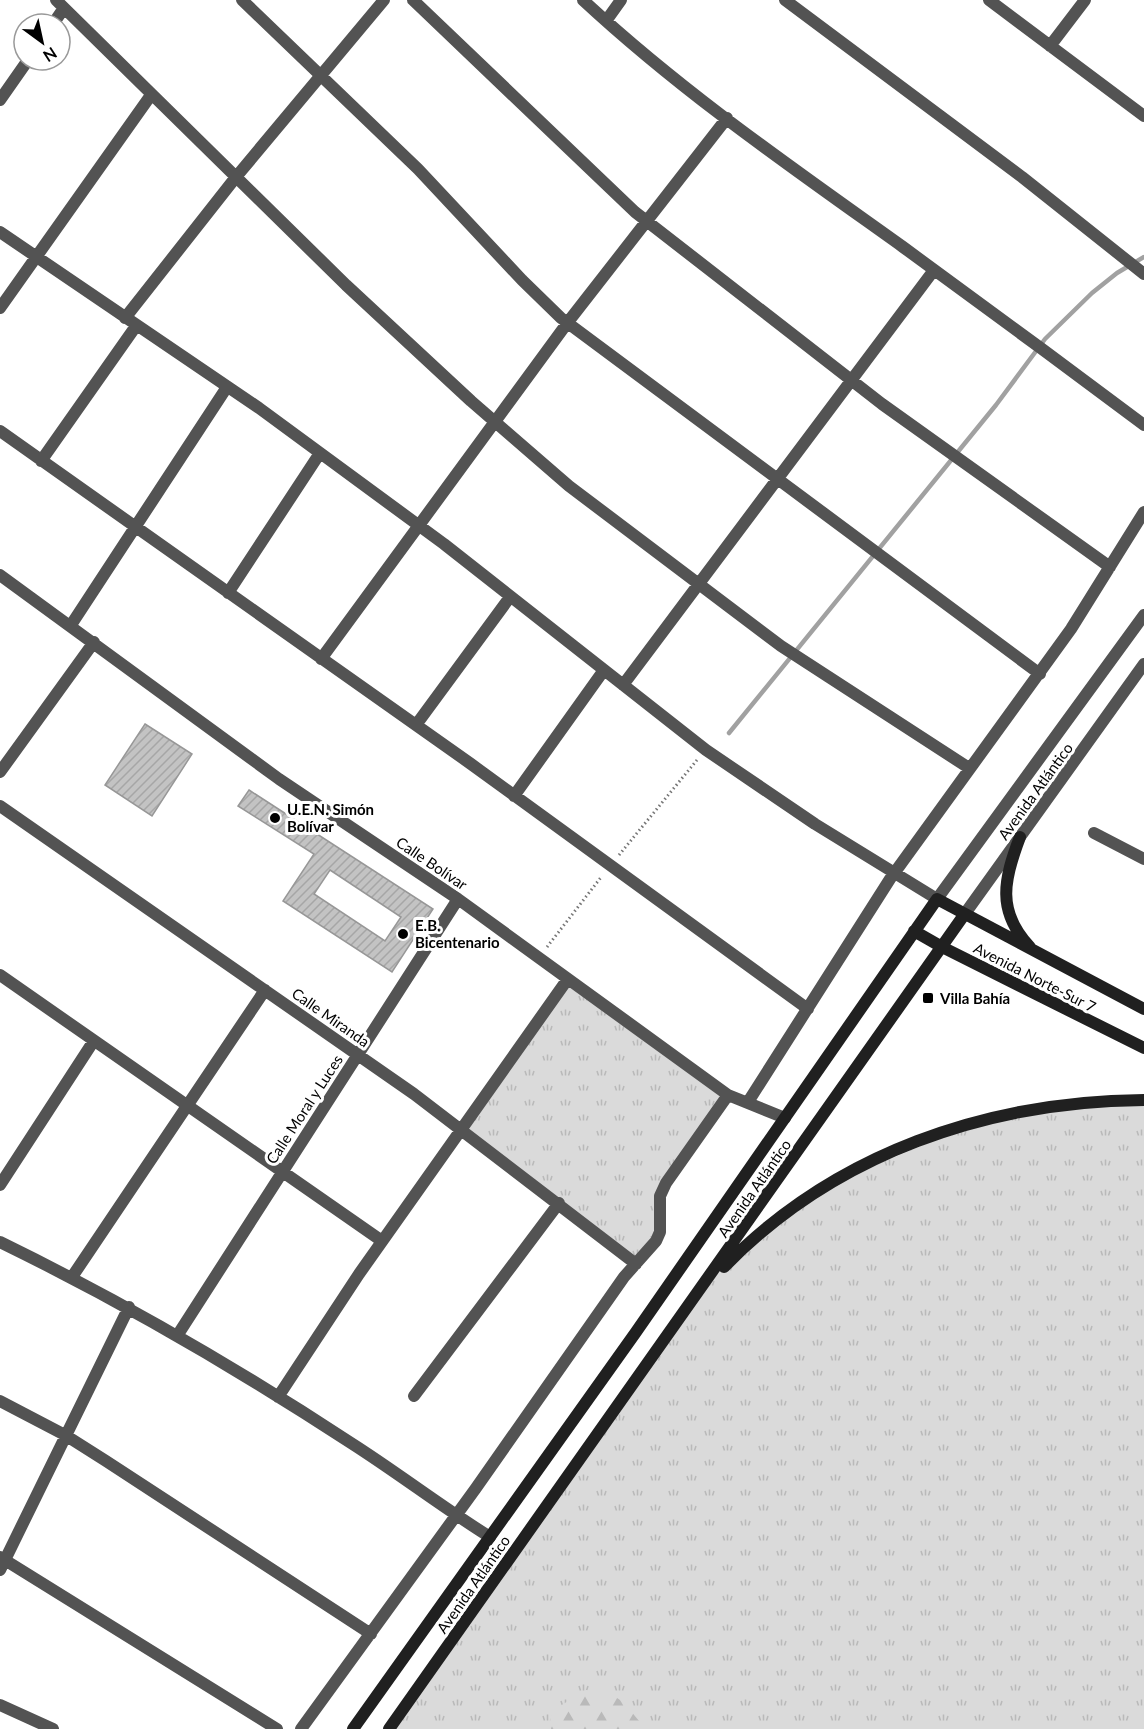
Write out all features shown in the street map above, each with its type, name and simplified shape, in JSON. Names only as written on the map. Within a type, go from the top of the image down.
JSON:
[{"type":"main road","points":[[1020,837],[1009,866],[1005,894],[1013,924],[1035,952]]},
{"type":"main road","name":"Avenida Norte-Sur 7","points":[[937,899],[1144,1010]]},
{"type":"main road","name":"Avenida Atlántico","points":[[353,1729],[937,899]]},
{"type":"main road","name":"Avenida Atlántico","points":[[388,1729],[964,915]]},
{"type":"main road","name":"Avenida Norte-Sur 7","points":[[914,931],[1144,1048]]},
{"type":"main road","points":[[696,1296],[758,1235],[789,1210],[825,1186],[906,1144],[993,1116],[1039,1107],[1076,1102],[1144,1100]]},
{"type":"street","points":[[242,0],[418,169],[543,302],[777,480],[1040,674]]},
{"type":"street","points":[[125,318],[236,177],[323,76],[384,0]]},
{"type":"street","points":[[413,0],[610,190],[646,220],[851,379],[1110,567]]},
{"type":"street","points":[[583,0],[643,54],[1144,425]]},
{"type":"street","points":[[606,21],[621,0]]},
{"type":"street","points":[[785,0],[1022,177],[1144,274]]},
{"type":"street","points":[[989,0],[1144,116]]},
{"type":"street","points":[[1050,46],[1085,0]]},
{"type":"street","points":[[60,4],[346,285],[494,421],[569,486],[781,646],[969,768]]},
{"type":"street","points":[[0,100],[20,72]]},
{"type":"street","points":[[0,308],[34,256],[151,95]]},
{"type":"street","points":[[321,659],[568,322],[728,118]]},
{"type":"street","points":[[0,232],[320,453],[419,526],[706,750],[893,874],[937,899]]},
{"type":"street","points":[[623,685],[934,270]]},
{"type":"street","points":[[41,462],[136,326]]},
{"type":"street","points":[[71,626],[133,527],[226,387]]},
{"type":"street","points":[[0,431],[416,725],[808,1009]]},
{"type":"street","points":[[228,593],[320,453]]},
{"type":"street","points":[[748,1102],[893,874],[1040,674],[1144,512]]},
{"type":"street","name":"Calle Bolívar","points":[[0,575],[279,779],[458,899],[728,1095],[785,1118]]},
{"type":"street","points":[[416,725],[510,597]]},
{"type":"street","name":"Avenida Atlántico","points":[[937,899],[1144,615]]},
{"type":"street","points":[[0,772],[93,642]]},
{"type":"street","name":"Avenida Atlántico","points":[[964,915],[1144,664]]},
{"type":"street","points":[[514,796],[604,670]]},
{"type":"street","name":"Calle Miranda","points":[[0,806],[460,1128],[636,1263]]},
{"type":"street","points":[[1094,833],[1144,860]]},
{"type":"street","name":"Calle Moral y Luces","points":[[177,1336],[280,1172],[458,899]]},
{"type":"street","points":[[0,975],[93,1042],[382,1241]]},
{"type":"street","points":[[278,1397],[460,1128],[567,980]]},
{"type":"street","points":[[72,1277],[265,990]]},
{"type":"street","points":[[0,1185],[93,1042]]},
{"type":"street","points":[[301,1729],[456,1516],[624,1277],[656,1241],[660,1232],[660,1196],[666,1183],[728,1095]]},
{"type":"street","points":[[414,1396],[559,1203]]},
{"type":"street","points":[[0,1242],[129,1307],[351,1443],[490,1537]]},
{"type":"street","points":[[129,1307],[2,1563],[277,1729]]},
{"type":"street","points":[[0,1401],[65,1435],[370,1634]]},
{"type":"street","points":[[0,1706],[53,1729]]},
{"type":"path","points":[[538,958],[706,750]]},
{"type":"green space","points":[[567,980],[728,1095],[666,1183],[660,1223],[636,1264],[460,1128]]},
{"type":"green space","points":[[1144,1100],[1144,1729],[389,1729],[696,1296],[733,1258],[825,1186],[993,1116]]},
{"type":"green space","points":[[586,1690],[617,1698],[649,1729],[551,1729],[550,1717],[560,1706]]},
{"type":"building","points":[[145,724],[192,754],[152,816],[105,785]]},
{"type":"building","points":[[249,790],[433,909],[392,972],[283,901],[314,854],[238,806]],"holes":[[[330,870],[401,917],[385,941],[314,894]]]},
{"type":"waterway","points":[[729,733],[996,405],[1045,339],[1092,293],[1117,273],[1144,257]]},
{"type":"place","name":"U.E.N. Simón Bolívar","points":[[275,818]]},
{"type":"place","name":"E.B. Bicentenario","points":[[403,934]]},
{"type":"place","name":"Villa Bahía","points":[[928,998]]}]
